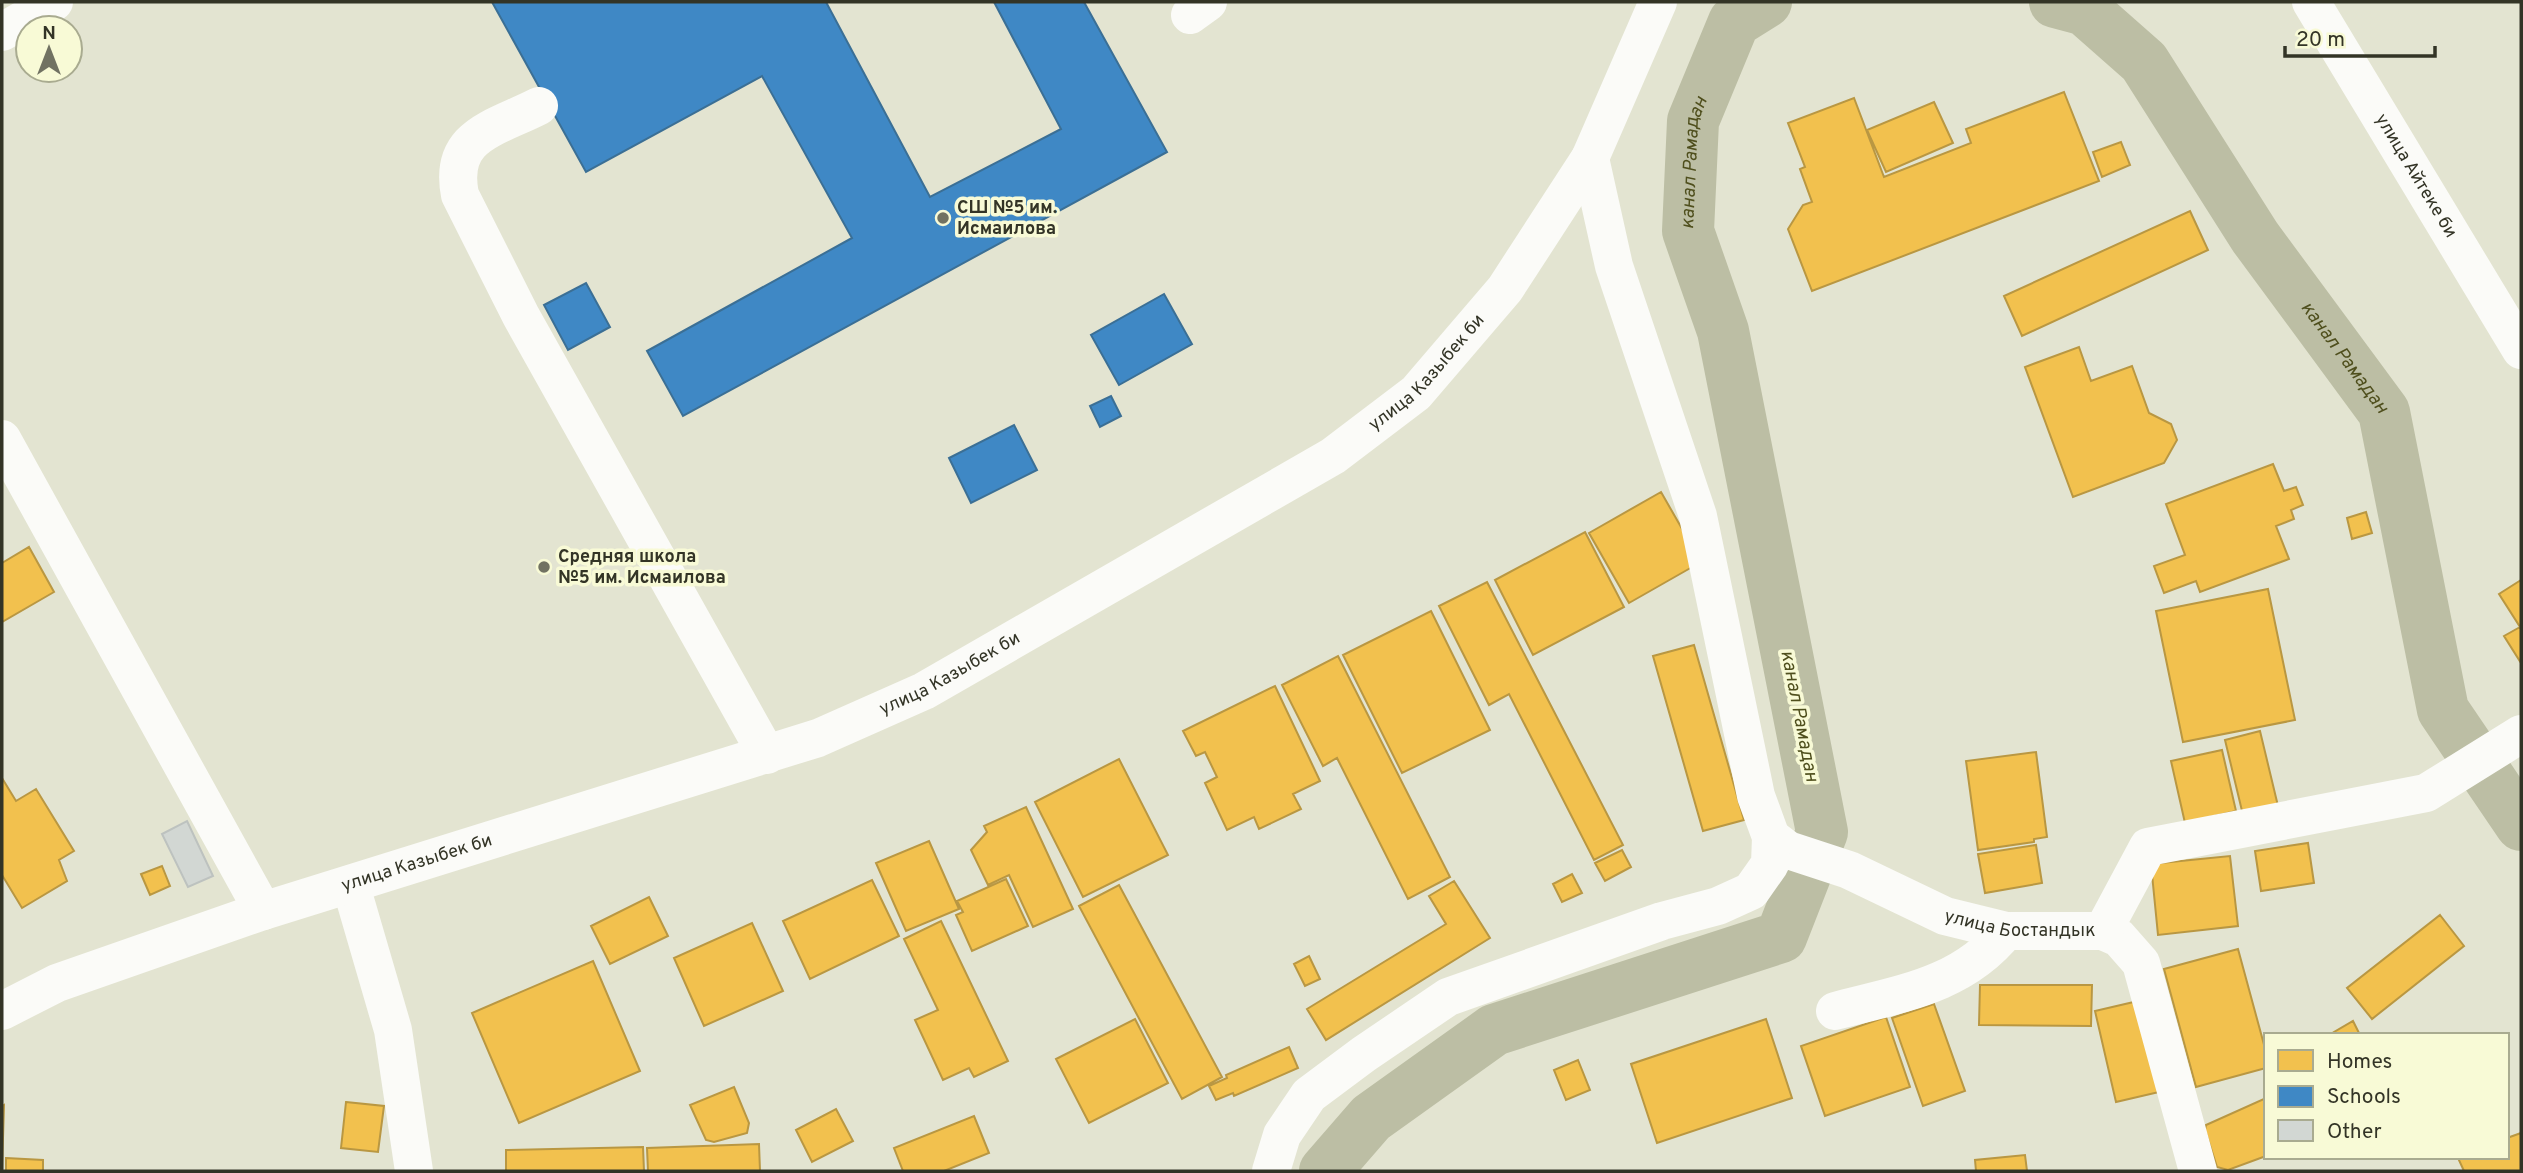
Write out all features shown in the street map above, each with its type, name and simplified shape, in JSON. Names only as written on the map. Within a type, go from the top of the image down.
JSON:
[{"type":"street","points":[[2,32],[54,2]]},
{"type":"street","name":"улица Казыбек би","points":[[2,1011],[57,983],[263,911],[351,886],[818,738],[924,691],[1333,456],[1416,393],[1504,289],[1590,158],[1658,2]]},
{"type":"street","name":"улица Айтеке би","points":[[2311,2],[2521,350]]},
{"type":"street","points":[[539,106],[469,142],[460,156],[456,174],[460,195],[521,316],[767,755]]},
{"type":"street","points":[[1271,1171],[1282,1135],[1309,1096],[1448,997],[1662,921],[1718,906],[1751,891],[1770,864],[1780,843],[1756,796],[1698,516],[1614,267],[1590,158]]},
{"type":"street","points":[[2,439],[263,911]]},
{"type":"street","points":[[2103,930],[2148,847],[2426,793],[2521,734]]},
{"type":"street","name":"улица Бостандык","points":[[1780,843],[1849,870],[1945,916],[2006,930],[2103,930],[2119,938],[2141,963],[2160,1020],[2198,1171]]},
{"type":"street","points":[[351,886],[393,1030],[414,1171]]},
{"type":"street","points":[[1835,1011],[1944,981],[1993,946],[2006,930]]},
{"type":"building: Homes","points":[[2064,92],[2099,181],[1812,291],[1788,229],[1803,205],[1812,202],[1800,169],[1805,167],[1788,123],[1854,98],[1884,177],[1971,143],[1966,129]]},
{"type":"building: Homes","points":[[1934,102],[1953,143],[1886,172],[1867,130]]},
{"type":"building: Homes","points":[[2121,142],[2130,165],[2102,177],[2093,152]]},
{"type":"building: Homes","points":[[2190,211],[2208,250],[2022,336],[2004,296]]},
{"type":"building: Homes","points":[[2079,347],[2091,381],[2132,366],[2149,413],[2171,424],[2177,440],[2164,463],[2073,497],[2025,367]]},
{"type":"building: Homes","points":[[2273,464],[2284,491],[2296,487],[2303,505],[2291,510],[2294,519],[2276,526],[2289,559],[2200,592],[2196,581],[2164,593],[2154,566],[2185,555],[2166,504]]},
{"type":"building: Homes","points":[[1661,492],[1701,562],[1629,603],[1589,533]]},
{"type":"building: Homes","points":[[2366,512],[2372,533],[2352,539],[2347,518]]},
{"type":"building: Homes","points":[[1585,532],[1624,607],[1533,655],[1495,580]]},
{"type":"building: Homes","points":[[29,547],[54,592],[2,622],[2,563]]},
{"type":"building: Homes","points":[[2521,580],[2521,663],[2504,636],[2520,627],[2499,594]]},
{"type":"building: Homes","points":[[1487,582],[1623,845],[1594,860],[1509,694],[1489,705],[1439,606]]},
{"type":"building: Homes","points":[[2268,589],[2295,720],[2183,742],[2156,611]]},
{"type":"building: Homes","points":[[1431,611],[1490,730],[1402,773],[1343,655]]},
{"type":"building: Homes","points":[[1694,645],[1744,820],[1703,831],[1653,656]]},
{"type":"building: Homes","points":[[1338,656],[1450,877],[1408,899],[1337,758],[1323,766],[1282,685]]},
{"type":"building: Homes","points":[[1275,686],[1320,781],[1293,794],[1301,809],[1259,829],[1254,817],[1227,830],[1205,783],[1217,777],[1205,752],[1196,756],[1183,731]]},
{"type":"building: Homes","points":[[2260,731],[2278,806],[2243,815],[2225,740]]},
{"type":"building: Homes","points":[[2222,750],[2236,811],[2185,823],[2171,761]]},
{"type":"building: Homes","points":[[2036,752],[2047,837],[2034,839],[2034,842],[1978,850],[1966,761]]},
{"type":"building: Homes","points":[[1119,759],[1168,855],[1083,897],[1035,802]]},
{"type":"building: Homes","points":[[2,778],[16,801],[36,789],[74,851],[59,860],[67,881],[22,908],[2,875]]},
{"type":"building: Homes","points":[[1026,807],[1073,909],[1033,927],[1009,875],[988,885],[971,850],[987,832],[984,826]]},
{"type":"building: Homes","points":[[929,841],[959,909],[906,931],[876,863]]},
{"type":"building: Homes","points":[[2308,843],[2314,883],[2261,891],[2255,851]]},
{"type":"building: Homes","points":[[2036,845],[2042,883],[1985,893],[1978,854]]},
{"type":"building: Homes","points":[[1622,850],[1631,867],[1605,881],[1595,863]]},
{"type":"building: Homes","points":[[2230,856],[2238,926],[2158,935],[2151,864]]},
{"type":"building: Homes","points":[[162,866],[170,886],[150,895],[141,874]]},
{"type":"building: Homes","points":[[1572,874],[1582,893],[1562,902],[1553,884]]},
{"type":"building: Homes","points":[[1006,879],[1028,926],[972,951],[956,915],[963,912],[957,901]]},
{"type":"building: Homes","points":[[872,880],[899,936],[810,979],[783,921]]},
{"type":"building: Homes","points":[[1454,881],[1490,938],[1326,1040],[1307,1009],[1446,924],[1429,896]]},
{"type":"building: Homes","points":[[1119,885],[1222,1077],[1182,1099],[1079,906]]},
{"type":"building: Homes","points":[[649,897],[668,936],[610,964],[591,926]]},
{"type":"building: Homes","points":[[2440,915],[2464,946],[2372,1019],[2347,988]]},
{"type":"building: Homes","points":[[941,921],[1008,1061],[974,1077],[969,1068],[943,1080],[915,1020],[938,1010],[904,939]]},
{"type":"building: Homes","points":[[752,923],[783,991],[704,1026],[674,958]]},
{"type":"building: Homes","points":[[2238,949],[2264,1045],[2264,1069],[2196,1087],[2164,969]]},
{"type":"building: Homes","points":[[1309,956],[1320,979],[1305,986],[1294,964]]},
{"type":"building: Homes","points":[[593,961],[640,1071],[519,1123],[472,1013]]},
{"type":"building: Homes","points":[[1980,985],[2092,985],[2091,1026],[1979,1025]]},
{"type":"building: Homes","points":[[2138,1001],[2159,1092],[2116,1102],[2095,1011]]},
{"type":"building: Homes","points":[[1934,1004],[1965,1091],[1923,1106],[1892,1018]]},
{"type":"building: Homes","points":[[1886,1017],[1910,1087],[1825,1116],[1801,1046]]},
{"type":"building: Homes","points":[[1135,1019],[1168,1083],[1089,1123],[1056,1059]]},
{"type":"building: Homes","points":[[1766,1019],[1792,1098],[1657,1143],[1631,1064]]},
{"type":"building: Homes","points":[[2353,1021],[2359,1033],[2332,1033]]},
{"type":"building: Homes","points":[[1289,1047],[1298,1068],[1234,1096],[1233,1093],[1216,1100],[1209,1086],[1227,1078],[1226,1075]]},
{"type":"building: Homes","points":[[1578,1060],[1590,1090],[1566,1100],[1554,1070]]},
{"type":"building: Homes","points":[[734,1087],[749,1123],[747,1133],[714,1142],[706,1140],[690,1105]]},
{"type":"building: Homes","points":[[2264,1099],[2264,1157],[2228,1170],[2217,1167],[2205,1130],[2206,1125]]},
{"type":"building: Homes","points":[[346,1102],[384,1106],[378,1152],[341,1148]]},
{"type":"building: Homes","points":[[4,1105],[2,1171],[2,1106]]},
{"type":"building: Homes","points":[[836,1109],[853,1141],[812,1162],[796,1130]]},
{"type":"building: Homes","points":[[974,1116],[989,1153],[944,1171],[903,1171],[894,1148]]},
{"type":"building: Homes","points":[[2521,1133],[2521,1171],[2464,1171],[2458,1159],[2509,1159],[2509,1137]]},
{"type":"building: Homes","points":[[759,1144],[760,1171],[648,1171],[647,1148]]},
{"type":"building: Homes","points":[[643,1147],[644,1171],[506,1171],[506,1150]]},
{"type":"building: Homes","points":[[2025,1155],[2027,1171],[1976,1171],[1975,1160]]},
{"type":"building: Homes","points":[[6,1158],[43,1160],[43,1171],[6,1171]]},
{"type":"building: Schools","name":"СШ №5 им. Исмаилова","points":[[492,2],[826,2],[930,197],[1061,129],[994,2],[1084,2],[1167,152],[683,416],[647,351],[852,238],[762,76],[586,172]]},
{"type":"building: Schools","points":[[586,283],[610,327],[568,350],[544,305]]},
{"type":"building: Schools","points":[[1164,294],[1192,344],[1119,385],[1091,335]]},
{"type":"building: Schools","points":[[1111,396],[1121,416],[1100,427],[1090,406]]},
{"type":"building: Schools","points":[[1014,425],[1037,470],[971,503],[949,458]]},
{"type":"building: Other","points":[[187,821],[213,876],[188,887],[162,834]]},
{"type":"waterway","name":"канал Рамадан","points":[[1325,1171],[1371,1118],[1494,1030],[1781,937],[1822,832],[1723,331],[1688,231],[1693,121],[1734,22],[1766,2]]},
{"type":"waterway","name":"канал Рамадан","points":[[2055,2],[2085,10],[2144,62],[2255,237],[2384,412],[2443,710],[2521,825]]},
{"type":"place","name":"СШ №5 им. Исмаилова","points":[[943,218]]},
{"type":"place","name":"Средняя школа №5 им. Исмаилова","points":[[544,567]]}]
